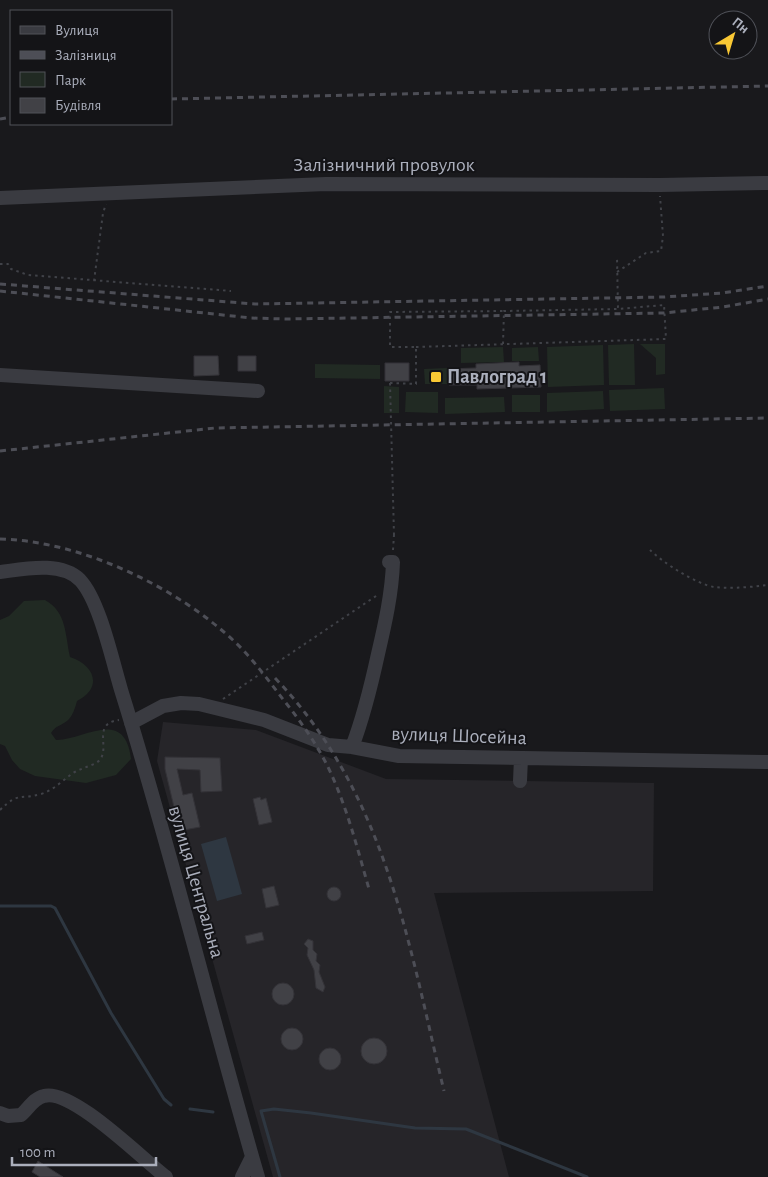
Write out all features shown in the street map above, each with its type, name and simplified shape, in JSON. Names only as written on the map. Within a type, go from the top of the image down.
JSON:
[{"type":"street","name":"Залізничний провулок","points":[[0,198],[326,184],[660,185],[768,183]]},
{"type":"street","points":[[0,375],[258,391]]},
{"type":"street","points":[[352,747],[364,716],[391,586],[391,562]]},
{"type":"street","name":"вулиця Центральна","points":[[0,572],[33,569],[62,570],[78,578],[92,599],[131,722],[258,1177]]},
{"type":"street","name":"вулиця Шосейна","points":[[131,722],[163,706],[181,703],[211,707],[264,720],[328,745],[352,747],[398,756],[768,762]]},
{"type":"street","points":[[520,781],[521,758]]},
{"type":"street","points":[[0,1112],[8,1116],[21,1115],[38,1098],[52,1095],[102,1123],[127,1142],[139,1157],[166,1177]]},
{"type":"street","points":[[242,1177],[252,1156]]},
{"type":"path","points":[[617,272],[646,253],[661,251],[663,236],[660,185]]},
{"type":"path","points":[[94,281],[103,213],[112,194]]},
{"type":"path","points":[[616,257],[618,309]]},
{"type":"path","points":[[0,264],[8,264],[11,269],[28,275],[231,291]]},
{"type":"path","points":[[664,305],[666,340],[390,347],[390,312],[504,311],[618,309],[664,305]]},
{"type":"path","points":[[503,344],[504,311]]},
{"type":"path","points":[[391,562],[394,535],[390,383],[416,384],[416,346]]},
{"type":"path","points":[[650,550],[659,559],[679,572],[712,587],[768,585]]},
{"type":"path","points":[[211,707],[391,586]]},
{"type":"path","points":[[0,810],[9,801],[24,795],[40,794],[78,770],[96,764],[101,759],[104,749],[103,739],[106,726],[112,721],[131,722]]},
{"type":"shaded area","points":[[163,722],[256,730],[386,779],[654,783],[653,891],[434,893],[509,1177],[273,1177],[157,761]]},
{"type":"shaded area","points":[[226,837],[242,894],[217,901],[201,844]]},
{"type":"green space","points":[[634,344],[635,385],[609,385],[608,345]]},
{"type":"green space","points":[[640,344],[665,344],[665,374],[656,375],[656,358]]},
{"type":"green space","points":[[603,345],[604,385],[548,387],[547,347]]},
{"type":"green space","points":[[503,347],[504,362],[461,363],[461,348]]},
{"type":"green space","points":[[538,347],[539,361],[512,361],[512,348]]},
{"type":"green space","points":[[315,364],[380,365],[380,379],[315,378]]},
{"type":"green space","points":[[447,368],[447,384],[425,384],[424,369]]},
{"type":"green space","points":[[384,386],[399,387],[399,413],[384,413]]},
{"type":"green space","points":[[664,388],[665,409],[610,411],[609,390]]},
{"type":"green space","points":[[603,391],[604,409],[547,412],[547,393]]},
{"type":"green space","points":[[406,392],[438,392],[438,413],[405,412]]},
{"type":"green space","points":[[512,395],[540,395],[540,412],[512,412]]},
{"type":"green space","points":[[504,397],[505,412],[445,414],[445,398]]},
{"type":"green space","points":[[45,600],[52,605],[61,618],[66,632],[70,657],[85,665],[93,677],[90,690],[77,701],[71,717],[51,733],[56,740],[101,730],[111,730],[120,734],[127,743],[131,759],[116,775],[86,783],[35,776],[20,769],[12,760],[5,746],[0,744],[0,620],[9,616],[24,601]]},
{"type":"building","points":[[194,356],[218,356],[219,375],[194,376]]},
{"type":"building","points":[[238,356],[256,356],[256,371],[238,371]]},
{"type":"building","points":[[519,362],[519,366],[540,365],[541,387],[477,389],[477,385],[449,385],[448,369],[476,368],[476,364]]},
{"type":"building","points":[[385,363],[409,363],[409,381],[385,381]]},
{"type":"building","points":[[165,757],[220,758],[222,791],[201,792],[200,770],[177,769],[183,795],[192,793],[200,827],[184,830],[179,806],[174,807],[165,769]]},
{"type":"building","points":[[260,797],[261,800],[266,798],[272,822],[259,825],[253,799]]},
{"type":"building","points":[[274,886],[279,905],[266,908],[262,889]]},
{"type":"building","points":[[334,887],[339,889],[341,894],[339,899],[334,901],[329,899],[327,894],[329,889]]},
{"type":"building","points":[[262,932],[264,940],[247,944],[245,936]]},
{"type":"building","points":[[308,939],[313,941],[313,950],[317,954],[316,961],[320,965],[319,972],[325,987],[323,992],[316,988],[314,970],[307,955],[308,948],[304,944]]},
{"type":"building","points":[[283,983],[291,986],[294,994],[291,1002],[283,1005],[275,1002],[272,994],[275,986]]},
{"type":"building","points":[[292,1028],[300,1031],[303,1039],[300,1047],[292,1050],[284,1047],[281,1039],[284,1031]]},
{"type":"building","points":[[374,1038],[383,1042],[387,1051],[383,1060],[374,1064],[365,1060],[361,1051],[365,1042]]},
{"type":"building","points":[[330,1048],[338,1051],[341,1059],[338,1067],[330,1070],[322,1067],[319,1059],[322,1051]]},
{"type":"building","points":[[38,1161],[63,1177],[40,1177],[32,1172]]},
{"type":"waterway","points":[[0,906],[51,906],[55,908],[111,1013],[164,1099],[171,1105]]},
{"type":"waterway","points":[[190,1109],[213,1112]]},
{"type":"waterway","points":[[280,1177],[261,1111],[274,1109],[311,1113],[415,1128],[466,1129],[587,1177]]},
{"type":"railway","points":[[172,99],[768,86]]},
{"type":"railway","points":[[0,119],[10,117]]},
{"type":"railway","points":[[0,284],[255,304],[664,297],[722,293],[768,286]]},
{"type":"railway","points":[[0,291],[251,318],[287,319],[664,313],[723,307],[768,299]]},
{"type":"railway","points":[[0,451],[215,428],[768,418]]},
{"type":"railway","points":[[0,539],[63,548],[95,558],[126,571],[157,586],[185,603],[212,622],[235,642],[292,710],[326,763],[345,809],[369,889]]},
{"type":"railway","points":[[275,678],[313,723],[343,770],[368,820],[388,872],[404,925],[444,1091]]},
{"type":"place","name":"Павлоград 1","points":[[436,377]]}]
